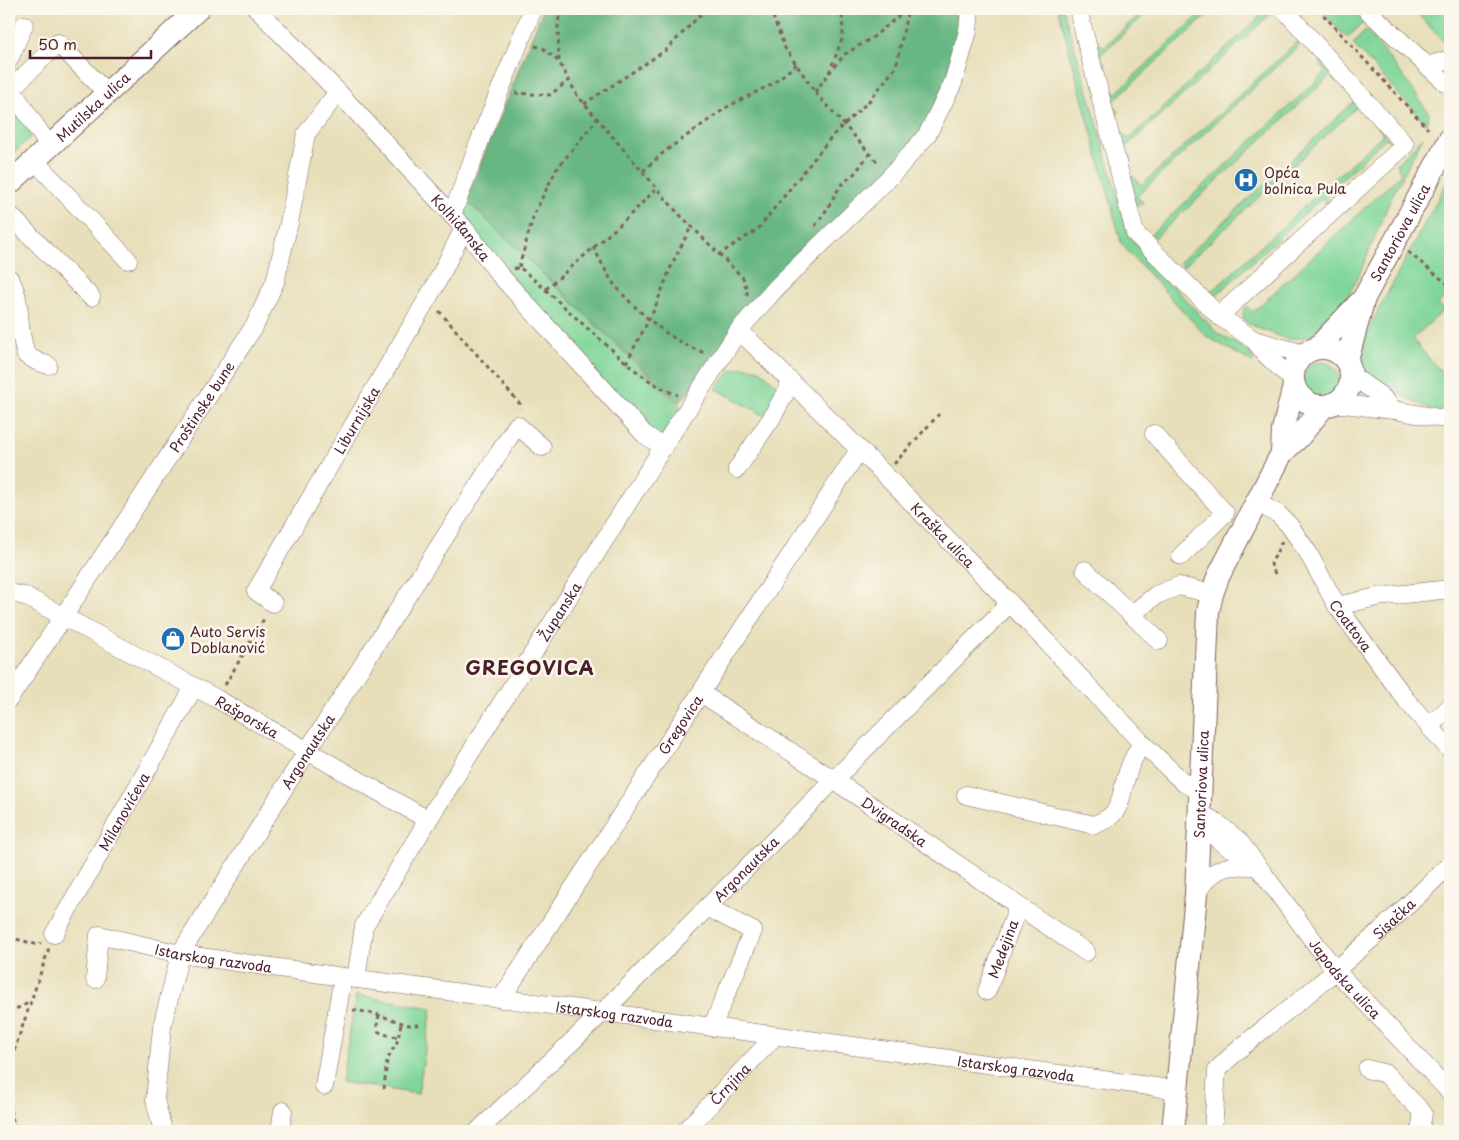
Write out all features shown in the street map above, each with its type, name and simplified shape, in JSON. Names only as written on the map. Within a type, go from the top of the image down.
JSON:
[{"type":"main road","name":"Mutilska ulica","points":[[9,184],[198,9]]},
{"type":"main road","name":"Santoriova ulica","points":[[1349,368],[1364,298],[1450,139]]},
{"type":"main road","name":"Santoriova ulica","points":[[1310,351],[1364,298]]},
{"type":"main road","points":[[1326,348],[1334,350],[1341,355],[1349,368],[1350,384],[1347,392],[1341,398],[1329,404],[1314,405],[1306,401],[1299,394],[1294,383],[1293,370],[1297,361],[1310,351],[1326,348]]},
{"type":"main road","name":"Santoriova ulica","points":[[1282,453],[1283,430],[1294,383]]},
{"type":"main road","name":"Santoriova ulica","points":[[1173,1131],[1196,895],[1208,612],[1218,577],[1282,453],[1329,404]]},
{"type":"street","name":"Kolhiđanska","points":[[257,9],[338,92],[464,228],[499,274],[644,434],[663,447]]},
{"type":"street","points":[[452,215],[533,9]]},
{"type":"street","name":"Županska","points":[[324,1086],[337,1008],[350,978],[364,926],[428,820],[663,447],[743,325],[777,286],[890,177],[927,135],[953,84],[968,31],[970,9]]},
{"type":"street","points":[[1078,9],[1135,233],[1219,316],[1254,340],[1294,383]]},
{"type":"street","points":[[1219,316],[1405,145],[1284,9]]},
{"type":"street","points":[[1366,9],[1450,85]]},
{"type":"street","points":[[9,59],[24,25]]},
{"type":"street","points":[[107,93],[58,43],[11,89],[42,153],[128,260]]},
{"type":"street","points":[[1427,66],[1450,59]]},
{"type":"street","name":"Proštinske bune","points":[[9,699],[255,325],[275,282],[290,223],[306,134],[338,92]]},
{"type":"street","points":[[9,214],[91,297]]},
{"type":"street","name":"Liburnijska","points":[[273,603],[256,591],[428,298],[464,228]]},
{"type":"street","points":[[9,278],[14,285],[26,355],[48,365]]},
{"type":"street","name":"Kraška ulica","points":[[743,325],[791,383],[884,474],[1010,603],[1142,743],[1184,782],[1201,791]]},
{"type":"street","points":[[1254,340],[1310,351]]},
{"type":"street","points":[[1349,368],[1394,410]]},
{"type":"street","points":[[737,469],[771,419],[791,383]]},
{"type":"street","points":[[1329,404],[1394,410],[1450,420]]},
{"type":"street","points":[[517,425],[542,447]]},
{"type":"street","name":"Argonautska","points":[[163,1131],[154,1100],[162,1027],[180,954],[308,750],[517,425]]},
{"type":"street","points":[[1154,434],[1225,513],[1242,529]]},
{"type":"street","name":"Gregovica","points":[[501,999],[859,450]]},
{"type":"street","name":"Coattova","points":[[1256,502],[1278,514],[1289,525],[1307,551],[1337,606],[1407,701],[1450,750]]},
{"type":"street","points":[[1181,556],[1225,513]]},
{"type":"street","points":[[1084,570],[1158,640]]},
{"type":"street","points":[[1131,614],[1156,595],[1179,586],[1212,594]]},
{"type":"street","points":[[1337,606],[1377,597],[1450,589]]},
{"type":"street","name":"Rašporska","points":[[9,593],[25,596],[217,699],[428,820]]},
{"type":"street","name":"Argonautska","points":[[478,1131],[603,1012],[1010,603]]},
{"type":"street","name":"Milanovićeva","points":[[54,934],[194,687]]},
{"type":"street","name":"Dvigradska","points":[[701,693],[834,780],[1086,952]]},
{"type":"street","points":[[1429,726],[1450,707]]},
{"type":"street","points":[[966,795],[1094,825],[1107,820],[1117,810],[1132,761],[1142,743]]},
{"type":"street","points":[[1200,817],[1212,836],[1223,845],[1255,862]]},
{"type":"street","points":[[1196,895],[1209,876],[1219,869],[1255,862]]},
{"type":"street","name":"Japodska ulica","points":[[1255,862],[1336,971],[1450,1092]]},
{"type":"street","name":"Sisačka","points":[[1214,1131],[1217,1070],[1230,1056],[1273,1024],[1360,950],[1450,864]]},
{"type":"street","points":[[707,907],[753,931],[712,1027]]},
{"type":"street","name":"Medejina","points":[[987,991],[1018,907]]},
{"type":"street","name":"Istarskog razvoda","points":[[94,979],[99,935],[180,954],[1178,1090]]},
{"type":"street","name":"Črnjina","points":[[685,1131],[775,1036]]},
{"type":"street","points":[[1367,1069],[1386,1074],[1422,1113],[1420,1131]]},
{"type":"street","points":[[280,1131],[283,1111]]},
{"type":"path","points":[[559,62],[558,25],[560,9]]},
{"type":"path","points":[[584,104],[666,50],[706,9]]},
{"type":"path","points":[[770,9],[785,48],[815,92],[890,177]]},
{"type":"path","points":[[829,73],[843,37],[842,9]]},
{"type":"path","points":[[815,92],[845,54],[872,38],[908,9]]},
{"type":"path","points":[[718,255],[757,230],[797,178],[844,123],[869,100],[896,67],[908,9]]},
{"type":"path","points":[[1318,9],[1428,129]]},
{"type":"path","points":[[520,42],[543,48],[559,62],[584,104],[597,120],[691,226],[743,278],[747,290],[743,325]]},
{"type":"path","points":[[643,171],[664,152],[726,107],[772,84],[797,64]]},
{"type":"path","points":[[500,90],[523,94],[550,95],[569,80]]},
{"type":"path","points":[[519,267],[534,214],[556,170],[597,120]]},
{"type":"path","points":[[812,228],[825,212],[841,185],[854,173],[870,153]]},
{"type":"path","points":[[546,289],[623,222],[657,188]]},
{"type":"path","points":[[626,363],[691,226]]},
{"type":"path","points":[[593,247],[614,284],[648,320],[696,350],[721,356]]},
{"type":"path","points":[[1406,250],[1450,286]]},
{"type":"path","points":[[499,274],[519,267]]},
{"type":"path","points":[[519,267],[546,289],[626,363],[665,391]]},
{"type":"path","points":[[428,298],[520,404],[517,425]]},
{"type":"path","points":[[884,474],[939,414]]},
{"type":"path","points":[[1275,574],[1271,564],[1289,525]]},
{"type":"path","points":[[217,699],[273,603]]},
{"type":"path","points":[[9,937],[38,945],[54,934]]},
{"type":"path","points":[[9,1066],[54,934]]},
{"type":"path","points":[[9,1012],[31,1002]]},
{"type":"path","points":[[337,1008],[372,1013],[409,1025],[422,1025]]},
{"type":"path","points":[[379,1015],[378,1031],[398,1037]]},
{"type":"path","points":[[384,1089],[387,1060],[398,1037],[401,1023]]},
{"type":"path","points":[[9,1077],[9,1110],[16,1131]]},
{"type":"green space","points":[[543,9],[970,9],[927,135],[739,330],[679,403],[466,200]]},
{"type":"green space","points":[[1058,9],[1063,9],[1128,235],[1154,266],[1217,333],[1251,353],[1253,363],[1206,336],[1122,245]]},
{"type":"green space","points":[[1145,9],[1151,9],[1099,56],[1106,65],[1102,68],[1093,38],[1104,47]]},
{"type":"green space","points":[[1206,9],[1214,9],[1111,103],[1119,112],[1114,116],[1111,114],[1106,86],[1116,93]]},
{"type":"green space","points":[[1268,9],[1274,11],[1124,149],[1132,158],[1127,161],[1124,159],[1117,133],[1119,131],[1122,132],[1129,139]]},
{"type":"green space","points":[[1319,9],[1352,9],[1364,22],[1347,38]]},
{"type":"green space","points":[[1413,9],[1450,9],[1450,43],[1445,43]]},
{"type":"green space","points":[[1366,30],[1399,71],[1429,114],[1426,124],[1353,44]]},
{"type":"green space","points":[[1299,40],[1302,43],[1137,196],[1143,203],[1138,206],[1135,204],[1129,179],[1130,176],[1142,185]]},
{"type":"green space","points":[[1321,61],[1339,82],[1330,76],[1155,238],[1151,234],[1326,72],[1320,65]]},
{"type":"green space","points":[[1356,100],[1360,104],[1183,267],[1179,263]]},
{"type":"green space","points":[[9,102],[32,136],[9,157]]},
{"type":"green space","points":[[1377,126],[1394,145],[1386,138],[1325,195],[1331,204],[1329,206],[1321,199],[1212,299],[1208,295],[1317,195],[1312,188],[1312,184],[1321,191],[1383,134]]},
{"type":"green space","points":[[1423,137],[1391,198],[1359,275],[1337,317],[1323,330],[1303,338],[1287,339],[1244,321],[1243,311],[1246,306],[1253,312],[1398,177],[1401,172],[1396,164]]},
{"type":"green space","points":[[1450,176],[1450,292],[1438,304],[1443,311],[1413,338],[1450,382],[1450,418],[1447,418],[1367,377],[1360,353],[1370,326]]},
{"type":"green space","points":[[466,200],[686,412],[663,447],[464,228]]},
{"type":"green space","points":[[1321,362],[1334,367],[1339,380],[1334,393],[1321,398],[1308,393],[1303,380],[1308,367]]},
{"type":"green space","points":[[744,367],[760,370],[786,392],[771,419],[716,389],[730,371]]},
{"type":"green space","points":[[356,995],[432,1008],[418,1094],[341,1082]]},
{"type":"place","name":"Opća bolnica Pula","points":[[1246,180]]},
{"type":"place","name":"Auto Servis Doblanović","points":[[173,639]]},
{"type":"district","name":"GREGOVICA","points":[[530,667]]}]
